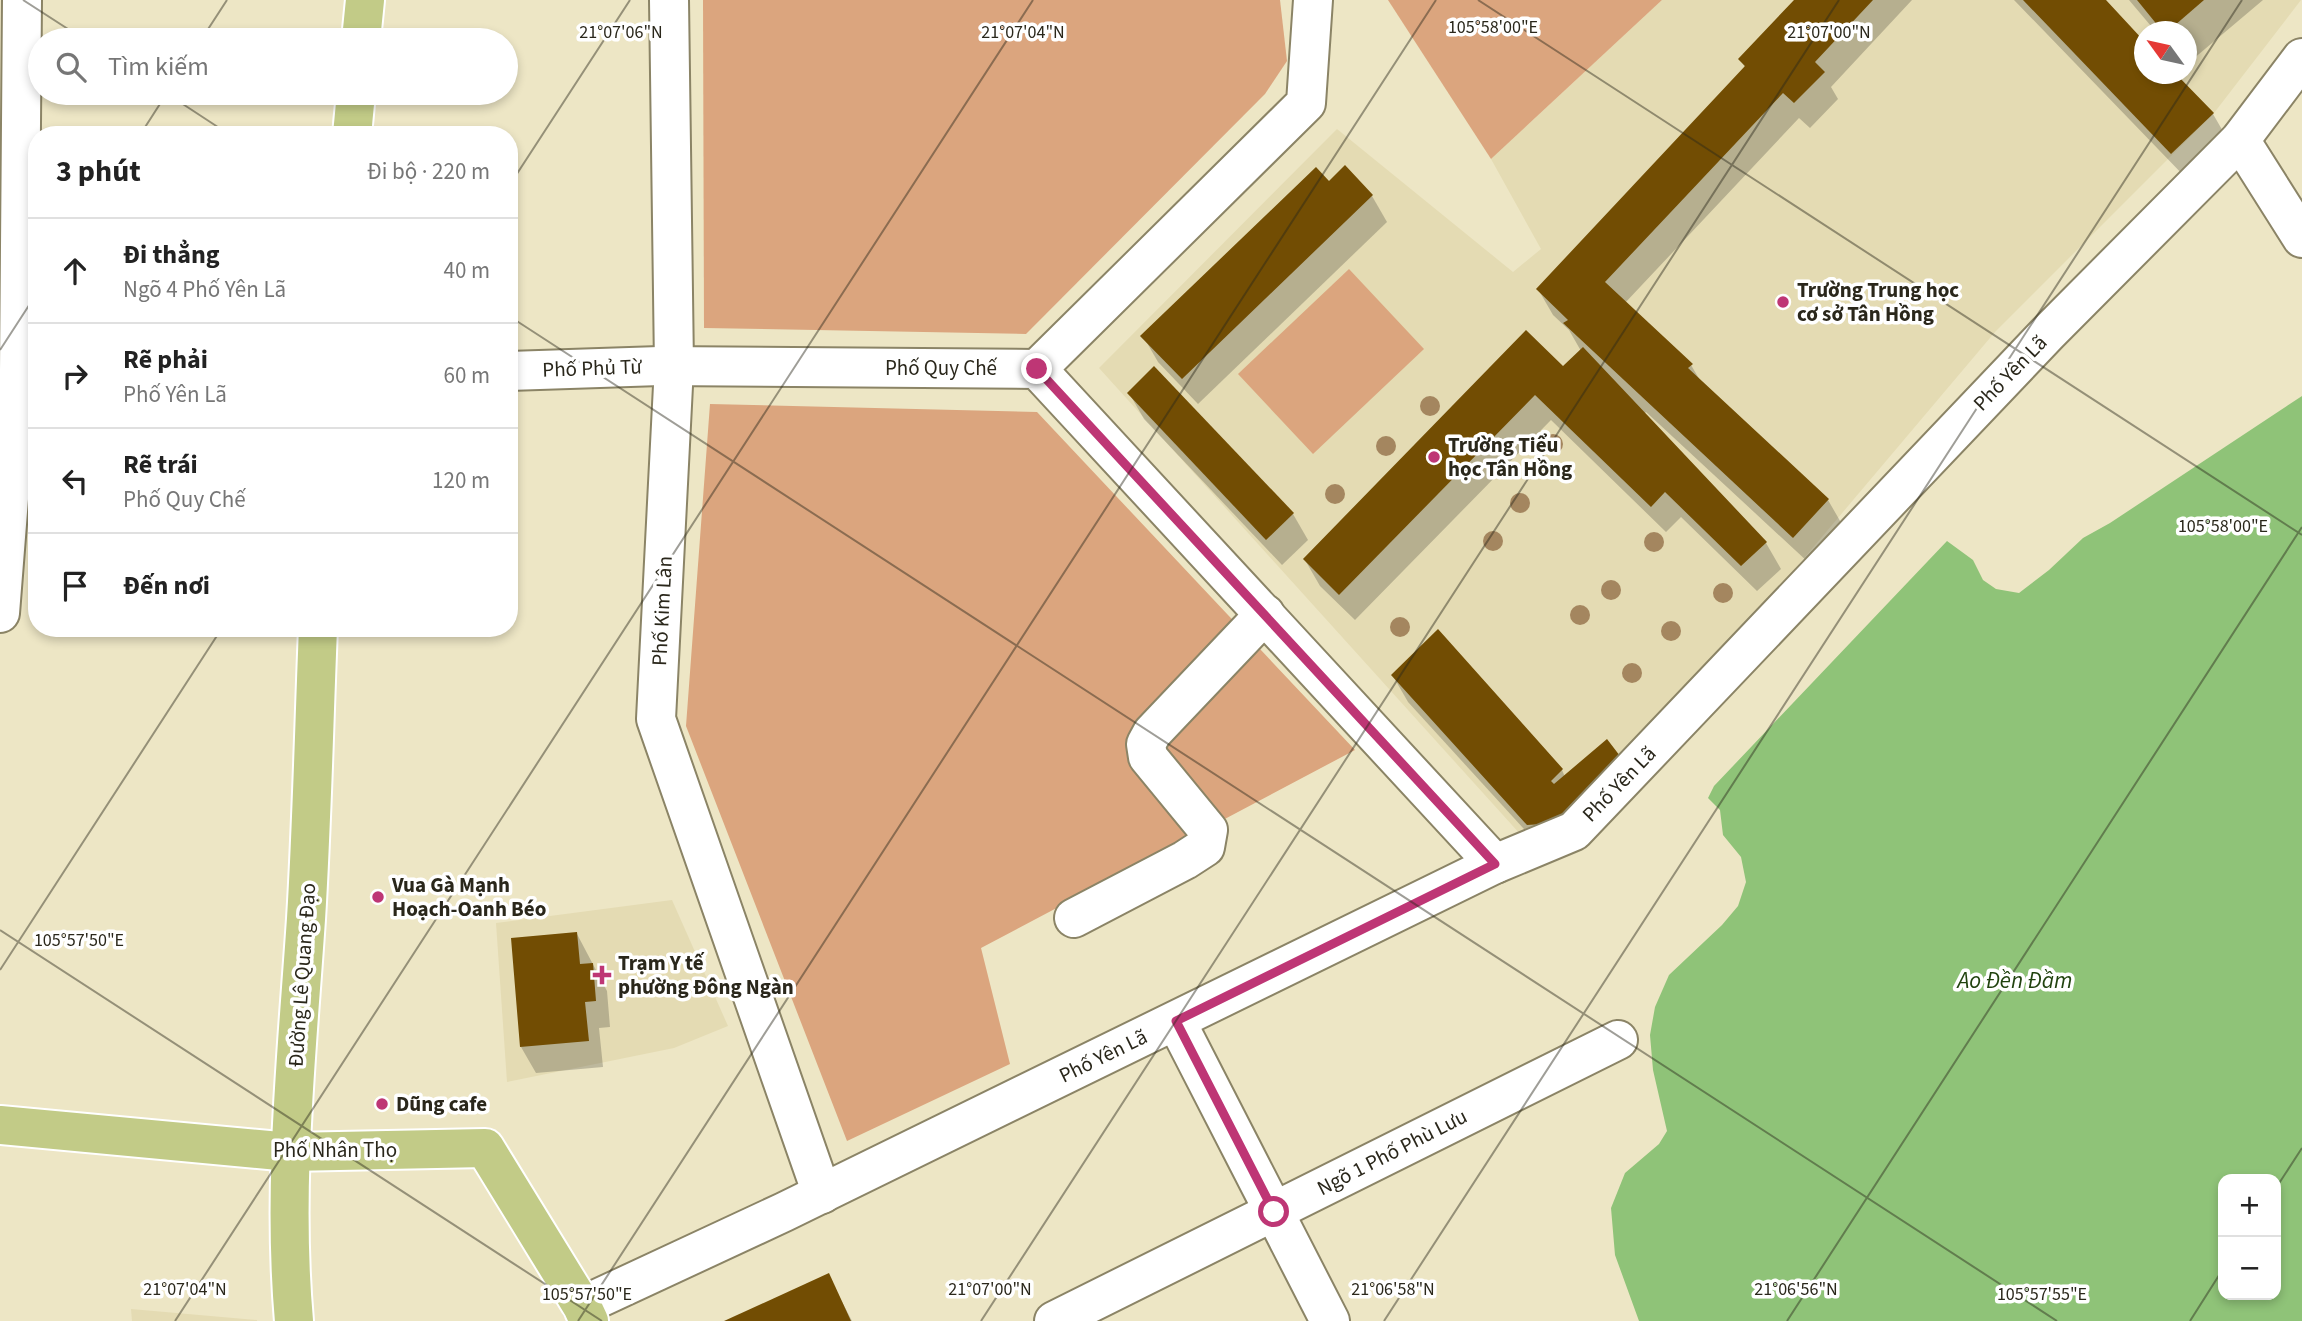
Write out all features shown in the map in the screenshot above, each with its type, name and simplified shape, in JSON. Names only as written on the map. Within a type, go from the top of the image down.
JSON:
[{"type":"main road","points":[[362,28],[365,0]]},
{"type":"main road","points":[[353,126],[355,105]]},
{"type":"main road","name":"Đường Lê Quang Đạo","points":[[294,1321],[291,1284],[290,1152],[308,886],[318,637]]},
{"type":"main road","name":"Phố Nhân Thọ","points":[[0,1125],[290,1152],[485,1148],[586,1313]]},
{"type":"street","points":[[0,613],[19,371],[22,0]]},
{"type":"street","name":"Phố Kim Lân","points":[[669,0],[674,366],[656,719],[822,1194]]},
{"type":"street","points":[[1313,0],[1306,103],[1037,369],[1495,864]]},
{"type":"street","name":"Phố Yên Lã","points":[[586,1313],[822,1194],[1495,864],[1574,831],[2039,343],[2240,139],[2302,58]]},
{"type":"street","points":[[2240,139],[2302,237]]},
{"type":"street","name":"Phố Quy Chế","points":[[674,366],[1037,369]]},
{"type":"street","name":"Phố Phủ Từ","points":[[518,370],[674,366]]},
{"type":"street","points":[[1074,918],[1205,847],[1208,830],[1148,757],[1146,744],[1152,733],[1265,614]]},
{"type":"street","points":[[1176,1021],[1330,1321]]},
{"type":"street","name":"Ngõ 1 Phố Phù Lưu","points":[[1054,1321],[1105,1310],[1274,1212],[1618,1040]]},
{"type":"shaded area","points":[[703,0],[1280,0],[1287,61],[1265,94],[1026,334],[704,328]]},
{"type":"shaded area","points":[[1388,0],[1662,0],[1491,159]]},
{"type":"shaded area","points":[[1662,0],[2301,0],[2214,113],[1995,332],[1794,570],[1735,654],[1568,830],[1521,835],[1099,368],[1337,129],[1513,272],[1541,249],[1491,159]]},
{"type":"shaded area","points":[[1349,269],[1424,349],[1313,454],[1238,374]]},
{"type":"shaded area","points":[[710,404],[1037,412],[1355,750],[981,948],[1010,1064],[847,1141],[686,726]]},
{"type":"shaded area","name":"Trạm Y tế phường Đông Ngàn","points":[[672,900],[728,1026],[674,1048],[507,1082],[496,923]]},
{"type":"shaded area","points":[[131,1309],[257,1320],[257,1321],[132,1321]]},
{"type":"water","name":"Ao Đền Đầm","points":[[2302,396],[2302,1321],[1639,1321],[1615,1255],[1611,1208],[1625,1173],[1659,1144],[1667,1131],[1653,1070],[1650,1035],[1655,1007],[1669,975],[1722,925],[1738,906],[1746,882],[1741,857],[1723,835],[1720,810],[1708,798],[1714,786],[1947,541],[1973,560],[1983,580],[1996,589],[2019,593],[2049,570],[2083,538],[2110,523]]},
{"type":"building","points":[[1794,0],[1873,0],[1815,62],[1825,72],[1794,103],[1783,93],[1605,282],[1693,364],[1688,368],[1829,499],[1793,538],[1563,323],[1568,320],[1536,289],[1745,66],[1738,59]]},
{"type":"building","points":[[2023,0],[2106,0],[2134,30],[2134,84],[2186,84],[2214,113],[2171,154]]},
{"type":"building","points":[[2137,0],[2204,0],[2180,21],[2154,21]]},
{"type":"building","points":[[1345,165],[1373,195],[1182,379],[1140,336],[1316,167],[1329,181]]},
{"type":"building","points":[[1526,330],[1563,366],[1583,347],[1767,542],[1741,566],[1665,492],[1651,507],[1535,395],[1339,595],[1303,559]]},
{"type":"building","points":[[1154,366],[1294,513],[1266,540],[1127,393]]},
{"type":"building","points":[[1438,629],[1563,769],[1551,781],[1554,784],[1607,739],[1620,756],[1559,823],[1527,825],[1391,675]]},
{"type":"building","points":[[577,932],[580,964],[593,963],[596,1001],[585,1002],[589,1041],[520,1047],[511,938]]},
{"type":"building","points":[[829,1273],[851,1321],[724,1321]]},
{"type":"place","name":"Trường Trung học cơ sở Tân Hồng","points":[[1783,302]]},
{"type":"place","name":"Trường Tiểu học Tân Hồng","points":[[1434,457]]},
{"type":"place","name":"Vua Gà Mạnh Hoạch-Oanh Béo","points":[[378,897]]},
{"type":"place","name":"Trạm Y tế phường Đông Ngàn","points":[[602,975]]},
{"type":"place","name":"Dũng cafe","points":[[382,1104]]},
{"type":"route","points":[[1037,369],[1495,864],[1176,1021],[1274,1212]]}]
